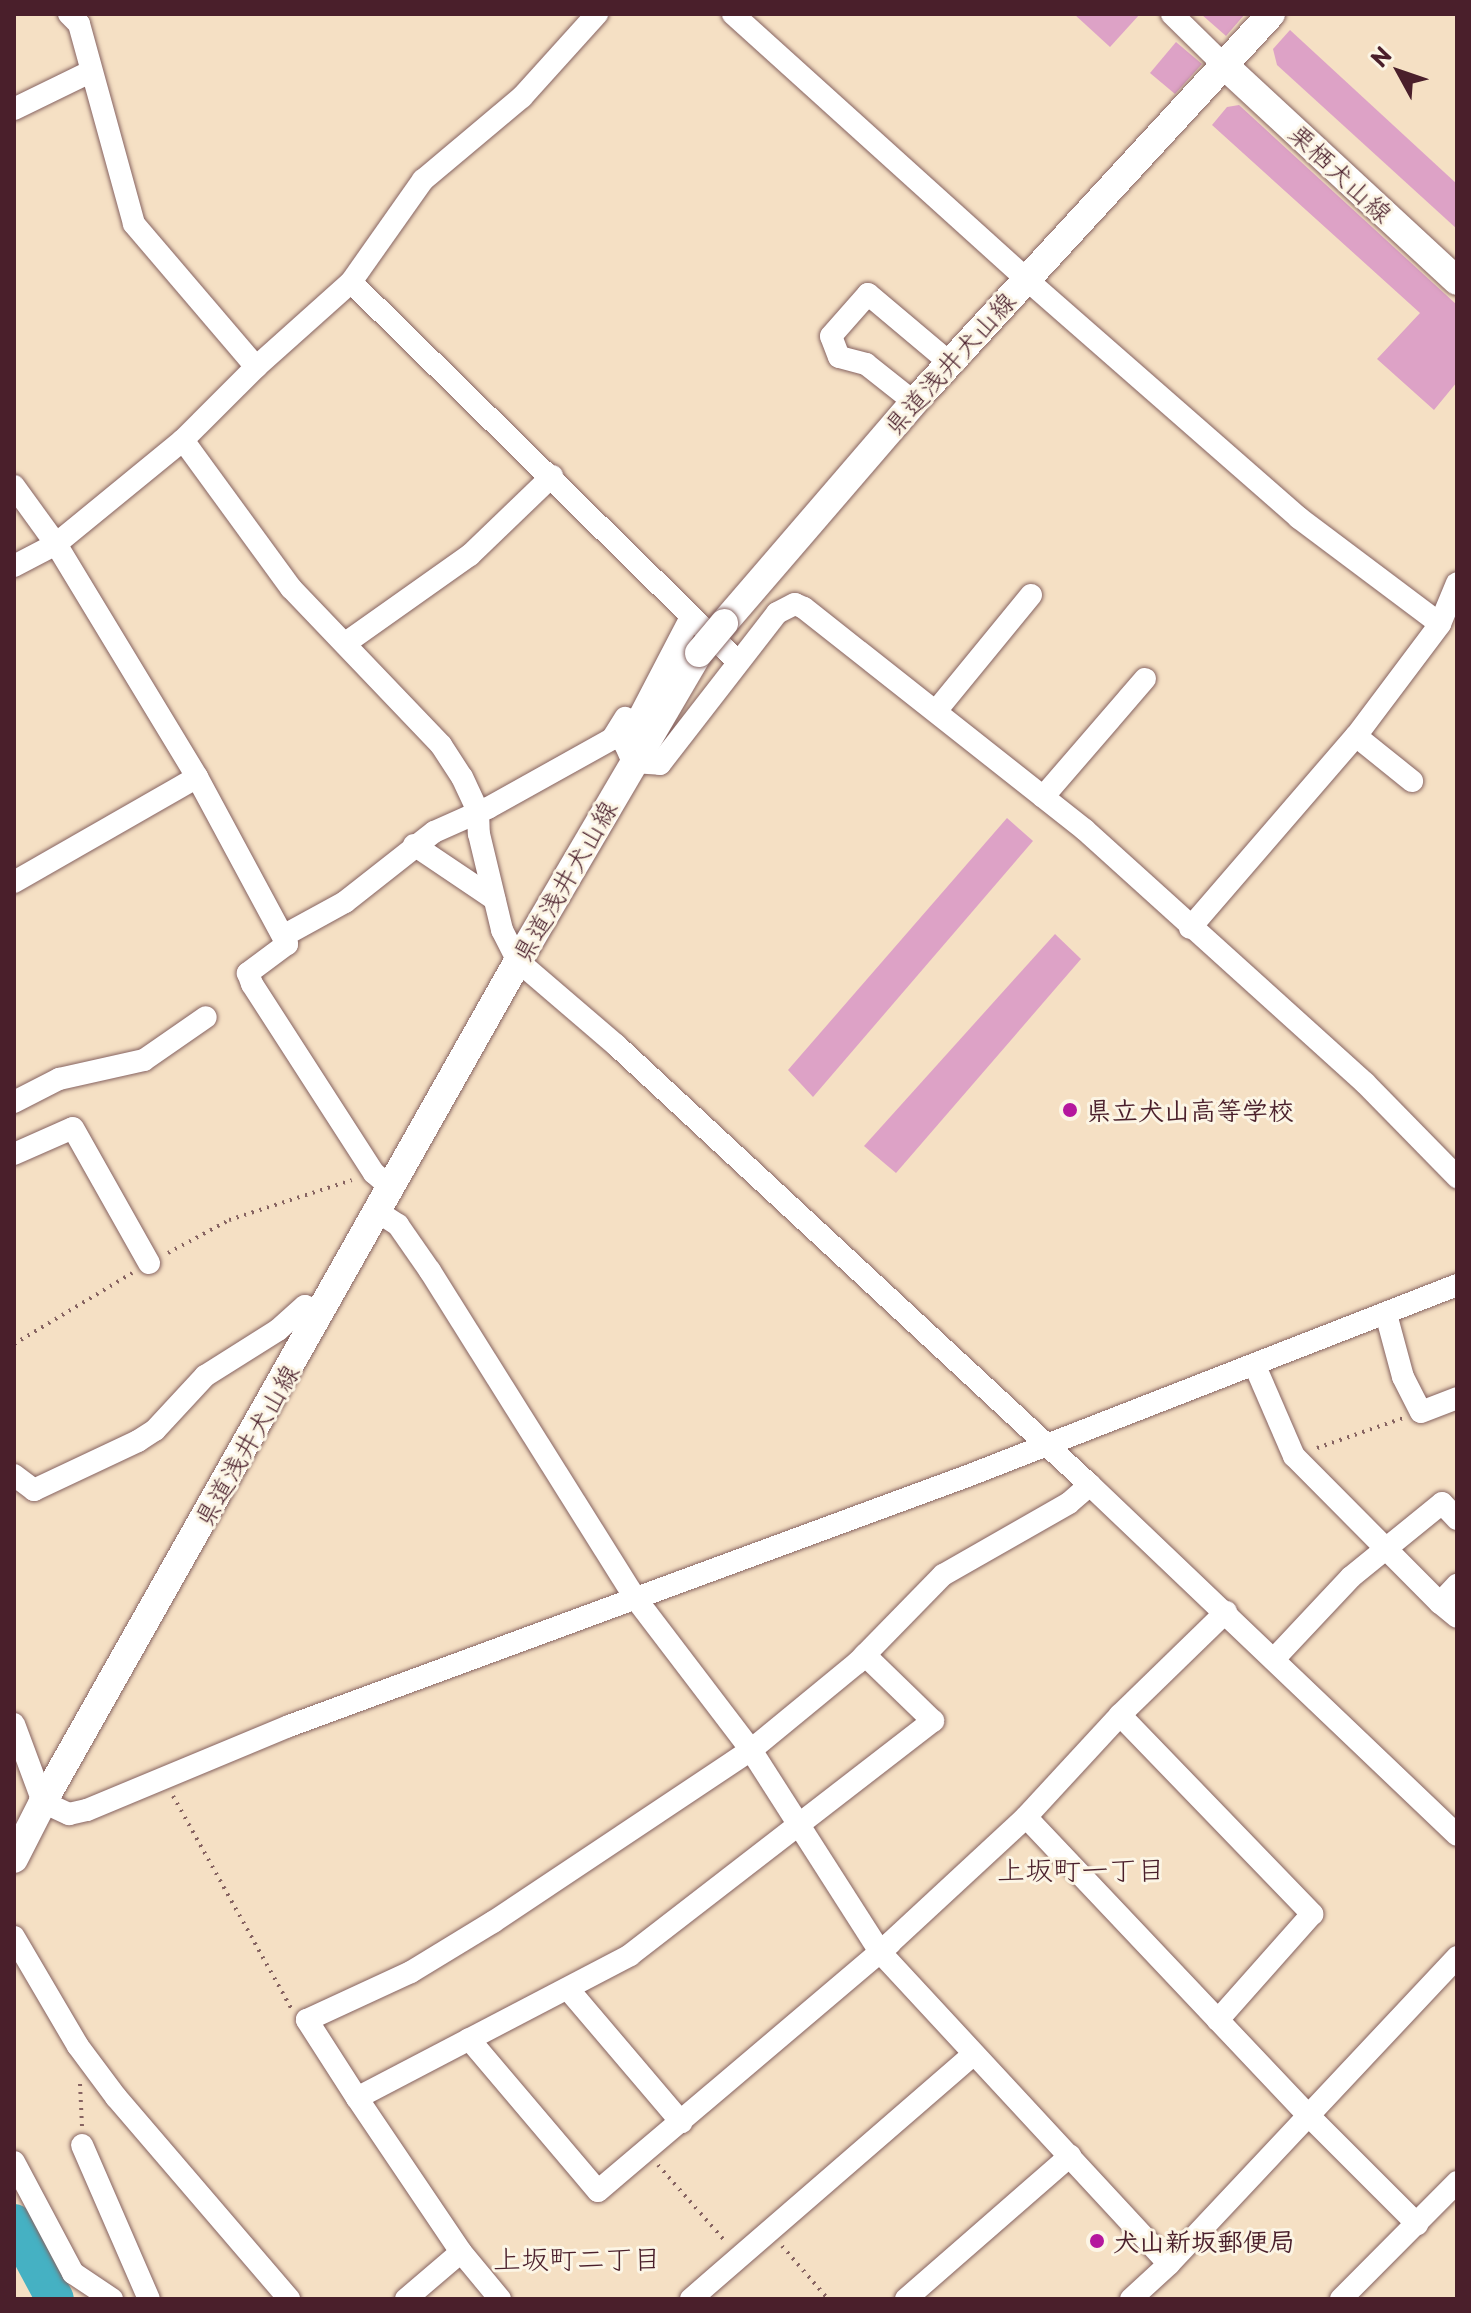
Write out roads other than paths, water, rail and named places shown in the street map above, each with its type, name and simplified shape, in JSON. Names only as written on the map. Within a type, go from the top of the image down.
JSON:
[{"type":"main road","name":"県道浅井犬山線","points":[[14,1859],[43,1802],[321,1313],[381,1191],[699,653],[914,402],[1271,14]]},
{"type":"main road","name":"栗栖犬山線","points":[[1225,66],[1457,281]]},
{"type":"street","points":[[69,14],[79,24],[134,224],[256,367]]},
{"type":"street","points":[[14,566],[56,544],[183,440],[256,367],[351,282],[423,180],[522,97],[597,14]]},
{"type":"street","points":[[733,14],[1025,278],[1299,518],[1440,624]]},
{"type":"street","points":[[1172,14],[1225,66]]},
{"type":"street","points":[[14,109],[90,72]]},
{"type":"street","points":[[351,282],[552,476],[690,619],[738,662]]},
{"type":"street","points":[[914,402],[866,364],[839,357],[831,336],[868,294],[950,363]]},
{"type":"street","points":[[183,440],[291,588],[347,642],[441,745],[462,777],[478,811],[502,930],[518,961],[616,1045],[1090,1485],[1457,1835]]},
{"type":"street","points":[[347,642],[470,555],[552,476]]},
{"type":"street","points":[[14,486],[56,544],[197,777],[287,944],[248,973],[252,984],[381,1191],[398,1225],[636,1599],[751,1750],[880,1952],[1169,2264]]},
{"type":"street","points":[[1190,928],[1356,736],[1440,624],[1457,583]]},
{"type":"street","points":[[936,711],[1031,595]]},
{"type":"street","points":[[690,619],[625,744],[633,762],[660,764],[777,613],[795,604],[1043,797],[1365,1083],[1457,1177]]},
{"type":"street","points":[[1043,797],[1145,679]]},
{"type":"street","points":[[283,936],[345,902],[434,832],[612,739],[636,702],[650,691]]},
{"type":"street","points":[[1356,736],[1412,781]]},
{"type":"street","points":[[14,882],[197,777]]},
{"type":"street","points":[[414,845],[494,899]]},
{"type":"street","points":[[14,1102],[59,1079],[144,1060],[206,1017]]},
{"type":"street","points":[[14,1154],[73,1128],[149,1263]]},
{"type":"street","points":[[14,1724],[43,1802],[69,1814],[164,1779],[289,1726],[1047,1445],[1457,1285]]},
{"type":"street","points":[[14,1475],[34,1490],[138,1441],[155,1430],[205,1376],[278,1330],[305,1306],[321,1313]]},
{"type":"street","points":[[1386,1314],[1403,1377],[1421,1412],[1457,1398]]},
{"type":"street","points":[[1255,1366],[1294,1456],[1449,1610],[1457,1585]]},
{"type":"street","points":[[500,2299],[461,2252],[307,2020],[411,1972],[470,1937],[751,1750],[865,1655],[943,1575],[1069,1503],[1090,1485]]},
{"type":"street","points":[[1274,1659],[1351,1577],[1442,1503],[1457,1519]]},
{"type":"street","points":[[469,2039],[598,2191],[880,1952],[1026,1817],[1120,1715],[1226,1612]]},
{"type":"street","points":[[357,2098],[630,1955],[933,1721],[865,1655]]},
{"type":"street","points":[[1120,1715],[1312,1914],[1218,2020]]},
{"type":"street","points":[[1026,1817],[1307,2114],[1417,2224]]},
{"type":"street","points":[[14,1937],[78,2046],[116,2097],[289,2299]]},
{"type":"street","points":[[1131,2299],[1169,2264],[1457,1957]]},
{"type":"street","points":[[568,1989],[681,2122]]},
{"type":"street","points":[[691,2299],[973,2055]]},
{"type":"street","points":[[82,2145],[149,2299]]},
{"type":"street","points":[[906,2299],[1070,2156]]},
{"type":"street","points":[[14,2162],[73,2273],[112,2299]]},
{"type":"street","points":[[1341,2299],[1457,2182]]},
{"type":"street","points":[[406,2299],[461,2252]]},
{"type":"waterway","points":[[14,2223],[55,2299]]},
{"type":"place","name":"県立犬山高等学校","points":[[1070,1110]]},
{"type":"place","name":"犬山新坂郵便局","points":[[1097,2241]]},
{"type":"district","name":"上坂町一丁目","points":[[1081,1869]]},
{"type":"district","name":"上坂町二丁目","points":[[577,2258]]}]
